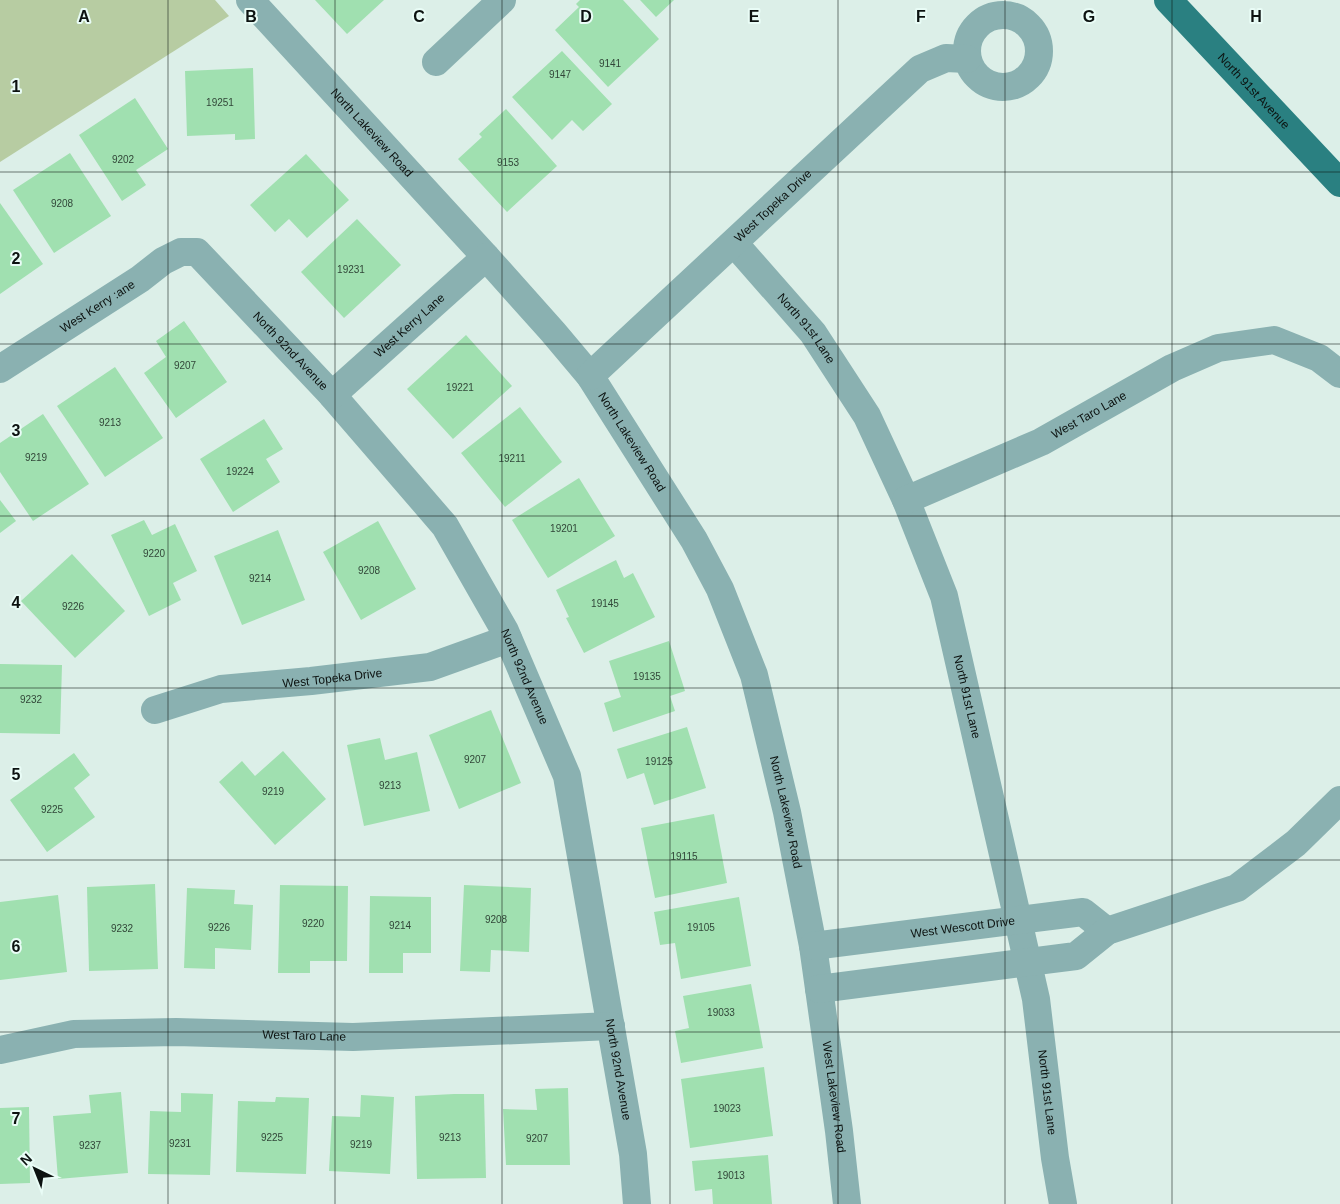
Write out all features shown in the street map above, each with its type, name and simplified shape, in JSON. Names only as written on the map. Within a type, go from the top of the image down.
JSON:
[{"type":"main road","name":"North 91st Avenue","points":[[1168,0],[1340,183]]},
{"type":"street","name":"North Lakeview Road","points":[[250,0],[486,257],[590,376],[694,540],[720,589],[754,675],[787,812],[813,946],[819,989]]},
{"type":"street","points":[[436,62],[502,0]]},
{"type":"street","name":"West Topeka Drive","points":[[590,376],[920,69],[946,58],[967,59]]},
{"type":"street","name":"North 91st Lane","points":[[734,243],[813,333],[866,416],[906,500],[944,596],[1036,999],[1055,1158],[1063,1204]]},
{"type":"street","name":"West Kerry :ane","points":[[0,369],[140,279],[163,261],[181,252],[197,252]]},
{"type":"street","name":"North 92nd Avenue","points":[[197,252],[332,395],[445,526],[508,639],[568,776],[633,1154],[637,1204]]},
{"type":"street","name":"West Kerry Lane","points":[[332,395],[486,257]]},
{"type":"street","name":"West Taro Lane","points":[[906,500],[1041,442],[1172,368],[1218,348],[1274,340],[1319,358],[1340,374]]},
{"type":"street","name":"West Topeka Drive","points":[[155,710],[221,689],[430,667],[508,639]]},
{"type":"street","points":[[819,989],[1076,956],[1107,931],[1237,888],[1296,843],[1340,800]]},
{"type":"street","name":"West Wescott Drive","points":[[813,946],[1082,912],[1107,931]]},
{"type":"street","name":"West Lakeview Road","points":[[819,989],[840,1131],[847,1204]]},
{"type":"street","name":"West Taro Lane","points":[[0,1050],[74,1034],[176,1032],[353,1037],[611,1026]]},
{"type":"green space","points":[[0,0],[215,0],[229,16],[0,162]]},
{"type":"building","points":[[315,0],[384,0],[347,34]]},
{"type":"building","points":[[580,0],[623,0],[659,39],[608,87],[555,30],[579,7],[576,4]]},
{"type":"building","points":[[640,0],[674,0],[656,17]]},
{"type":"building","points":[[562,51],[612,104],[583,131],[572,120],[552,140],[512,97]]},
{"type":"building","points":[[253,68],[255,139],[235,140],[235,134],[187,136],[185,71]]},
{"type":"building","points":[[135,98],[168,149],[136,170],[146,185],[122,201],[79,135]]},
{"type":"building","points":[[506,109],[557,166],[507,212],[458,159],[482,137],[479,134]]},
{"type":"building","points":[[70,153],[111,216],[54,253],[13,190]]},
{"type":"building","points":[[306,154],[349,200],[307,238],[289,219],[275,232],[250,205]]},
{"type":"building","points":[[0,203],[43,264],[0,294]]},
{"type":"building","points":[[357,219],[401,265],[344,318],[301,272]]},
{"type":"building","points":[[184,321],[227,382],[176,418],[144,373],[166,357],[156,341]]},
{"type":"building","points":[[466,335],[512,386],[453,439],[407,389]]},
{"type":"building","points":[[115,367],[163,438],[105,477],[57,406]]},
{"type":"building","points":[[520,407],[562,462],[505,507],[461,453]]},
{"type":"building","points":[[43,414],[89,484],[33,521],[0,472],[0,443]]},
{"type":"building","points":[[264,419],[283,449],[266,459],[280,482],[233,512],[200,459]]},
{"type":"building","points":[[579,478],[615,536],[548,578],[512,520]]},
{"type":"building","points":[[0,500],[16,521],[0,533]]},
{"type":"building","points":[[144,520],[152,535],[175,524],[197,571],[173,583],[181,600],[149,616],[111,535]]},
{"type":"building","points":[[378,521],[416,589],[361,620],[323,552]]},
{"type":"building","points":[[278,530],[305,600],[242,625],[214,556]]},
{"type":"building","points":[[72,554],[125,611],[75,658],[21,601]]},
{"type":"building","points":[[616,560],[624,578],[633,573],[655,617],[584,653],[566,618],[569,617],[556,590]]},
{"type":"building","points":[[669,641],[685,691],[670,696],[675,711],[613,732],[604,703],[621,697],[609,661]]},
{"type":"building","points":[[0,664],[62,665],[60,734],[0,733]]},
{"type":"building","points":[[491,710],[521,783],[459,809],[429,735]]},
{"type":"building","points":[[687,727],[706,788],[654,805],[644,773],[627,779],[617,749]]},
{"type":"building","points":[[380,738],[385,760],[417,752],[430,811],[364,826],[347,745]]},
{"type":"building","points":[[283,751],[326,799],[275,845],[219,782],[242,761],[255,776]]},
{"type":"building","points":[[74,753],[90,775],[74,788],[95,817],[47,852],[10,800]]},
{"type":"building","points":[[714,814],[727,883],[655,898],[641,828]]},
{"type":"building","points":[[155,884],[158,969],[89,971],[87,887]]},
{"type":"building","points":[[280,885],[348,886],[347,961],[310,961],[310,973],[278,973]]},
{"type":"building","points":[[464,885],[531,888],[529,952],[491,950],[490,972],[460,971]]},
{"type":"building","points":[[187,888],[235,890],[234,904],[253,905],[251,950],[215,948],[215,969],[184,968]]},
{"type":"building","points":[[58,895],[67,972],[0,980],[0,902]]},
{"type":"building","points":[[370,896],[431,897],[431,953],[403,953],[403,973],[369,973]]},
{"type":"building","points":[[739,897],[751,966],[681,979],[675,943],[660,945],[654,912]]},
{"type":"building","points":[[751,984],[763,1048],[681,1063],[675,1031],[689,1028],[683,996]]},
{"type":"building","points":[[764,1067],[773,1136],[690,1148],[681,1079]]},
{"type":"building","points":[[568,1088],[570,1165],[506,1165],[503,1109],[537,1110],[535,1089]]},
{"type":"building","points":[[121,1092],[128,1173],[58,1179],[53,1116],[91,1113],[89,1095]]},
{"type":"building","points":[[181,1093],[213,1094],[210,1175],[148,1174],[150,1111],[181,1112]]},
{"type":"building","points":[[484,1094],[486,1178],[417,1179],[415,1096]]},
{"type":"building","points":[[361,1095],[394,1097],[390,1174],[329,1171],[332,1116],[360,1117]]},
{"type":"building","points":[[276,1097],[309,1098],[306,1174],[236,1172],[238,1101],[275,1102]]},
{"type":"building","points":[[29,1107],[30,1183],[0,1184],[0,1108]]},
{"type":"building","points":[[768,1155],[772,1204],[713,1204],[712,1189],[695,1191],[692,1161]]}]
